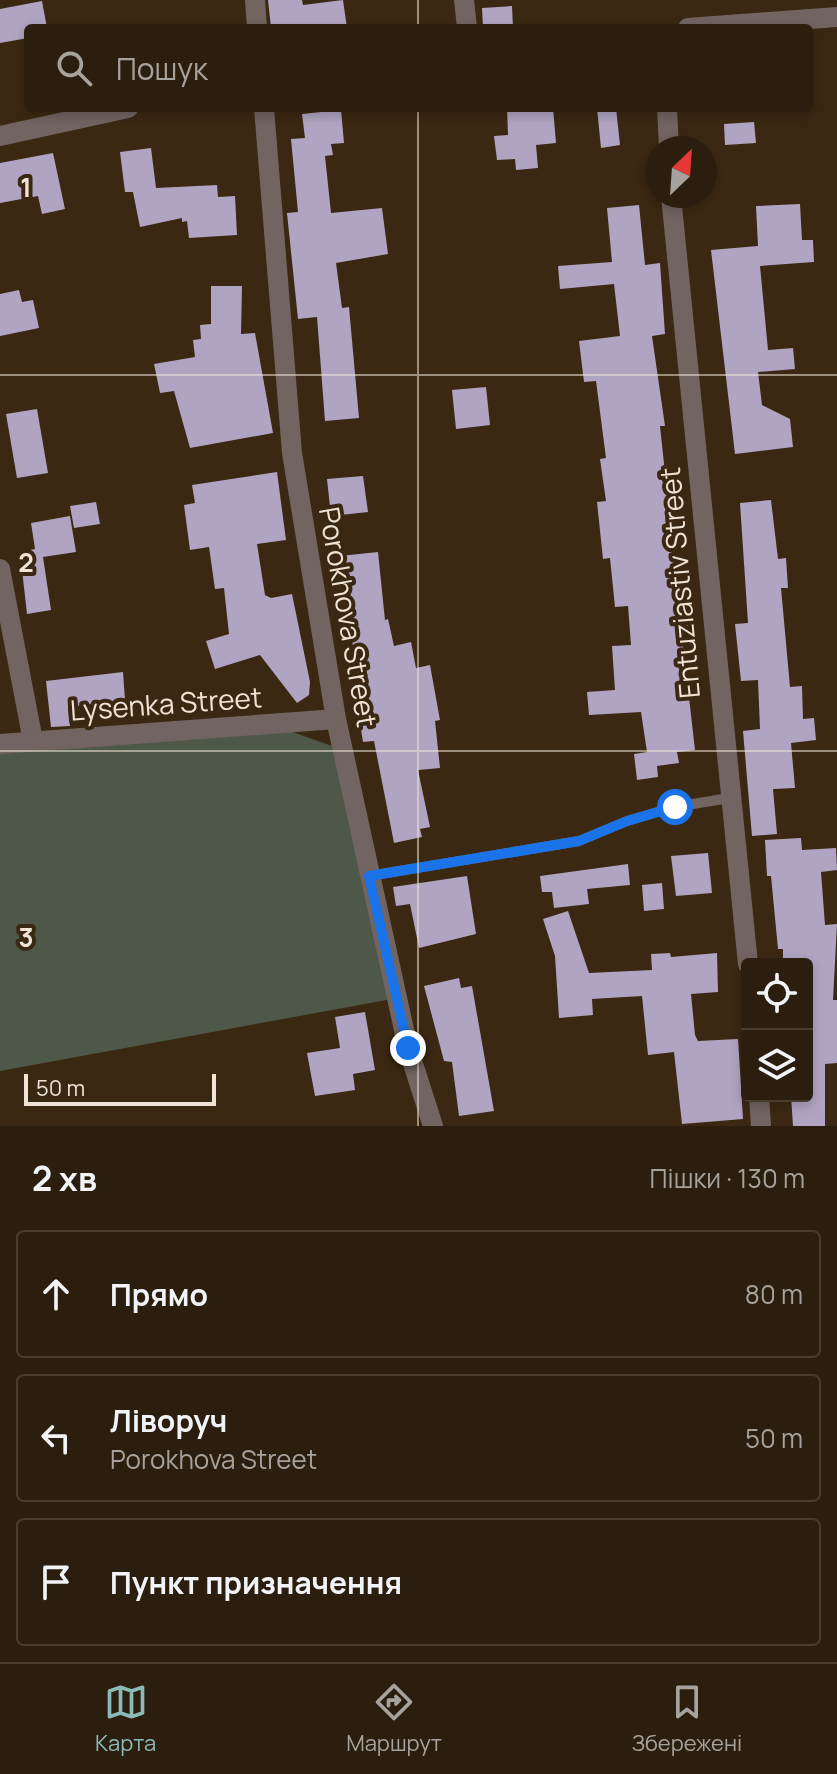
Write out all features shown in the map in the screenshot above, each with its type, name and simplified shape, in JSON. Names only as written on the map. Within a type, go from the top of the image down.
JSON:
[{"type":"street","points":[[255,0],[257,24]]},
{"type":"street","points":[[464,0],[467,24]]},
{"type":"street","points":[[742,24],[837,17]]},
{"type":"street","points":[[0,136],[110,112]]},
{"type":"street","name":"Porokhova Street","points":[[264,112],[292,453],[336,719],[408,1048],[433,1126]]},
{"type":"street","points":[[667,112],[668,136]]},
{"type":"street","name":"Entuziastiv Street","points":[[672,208],[747,958]]},
{"type":"street","points":[[0,569],[33,741]]},
{"type":"street","name":"Lysenka Street","points":[[0,744],[336,719]]},
{"type":"street","points":[[759,1102],[761,1126]]},
{"type":"lane","points":[[369,876],[579,841],[663,811],[729,798]]},
{"type":"green space","points":[[284,729],[332,746],[392,999],[0,1071],[0,751]]},
{"type":"building","points":[[268,0],[302,0],[303,5],[343,0],[346,24],[271,24]]},
{"type":"building","points":[[42,1],[46,24],[24,24],[24,39],[0,43],[0,9]]},
{"type":"building","points":[[512,6],[513,24],[483,24],[482,8]]},
{"type":"building","points":[[341,112],[344,143],[331,144],[333,155],[325,156],[331,213],[382,208],[388,254],[336,263],[342,308],[349,307],[359,418],[325,421],[317,317],[298,319],[287,213],[298,212],[291,139],[305,138],[302,114]]},
{"type":"building","points":[[507,112],[553,112],[556,143],[536,145],[538,168],[516,170],[515,159],[497,160],[494,136],[508,135]]},
{"type":"building","points":[[597,112],[616,112],[620,145],[601,148]]},
{"type":"building","points":[[754,122],[756,143],[725,145],[724,124]]},
{"type":"building","points":[[151,148],[156,188],[217,185],[218,197],[235,196],[237,235],[189,238],[187,221],[182,222],[182,218],[140,227],[133,192],[125,192],[120,152]]},
{"type":"building","points":[[53,153],[65,209],[42,214],[38,196],[0,203],[0,163]]},
{"type":"building","points":[[800,204],[802,240],[813,240],[814,262],[760,266],[768,350],[793,348],[795,369],[758,372],[762,405],[790,419],[793,447],[735,454],[711,250],[758,246],[756,206]]},
{"type":"building","points":[[639,205],[645,265],[660,263],[665,334],[652,336],[665,426],[660,426],[679,605],[692,607],[694,632],[682,636],[695,750],[677,752],[679,763],[657,766],[658,777],[637,780],[634,754],[647,752],[641,712],[589,715],[587,692],[615,690],[612,646],[631,645],[628,606],[615,607],[610,558],[603,559],[597,502],[606,501],[600,459],[606,458],[596,381],[584,382],[579,341],[620,336],[614,284],[560,289],[558,266],[612,262],[607,208]]},
{"type":"building","points":[[211,286],[242,286],[241,334],[255,333],[273,433],[190,448],[174,391],[160,393],[154,364],[195,357],[193,340],[201,339],[200,325],[211,324]]},
{"type":"building","points":[[19,290],[22,302],[33,300],[39,328],[0,336],[0,294]]},
{"type":"building","points":[[486,387],[490,425],[456,429],[452,390]]},
{"type":"building","points":[[37,409],[48,473],[17,478],[6,414]]},
{"type":"building","points":[[277,472],[286,540],[257,544],[265,595],[271,598],[292,594],[310,682],[309,695],[297,703],[260,655],[215,669],[206,641],[229,634],[224,588],[215,589],[209,547],[190,550],[184,505],[195,503],[192,485]]},
{"type":"building","points":[[363,476],[368,512],[331,516],[327,479]]},
{"type":"building","points":[[771,500],[778,559],[786,558],[788,588],[781,588],[790,687],[802,686],[803,719],[814,718],[816,740],[791,743],[795,788],[773,789],[777,834],[752,836],[743,731],[760,729],[758,680],[741,681],[735,624],[748,623],[740,503]]},
{"type":"building","points":[[96,502],[100,524],[74,528],[70,506]]},
{"type":"building","points":[[70,516],[76,552],[43,557],[51,610],[27,614],[20,552],[35,549],[31,523]]},
{"type":"building","points":[[378,552],[385,620],[388,619],[394,646],[411,642],[416,668],[430,665],[440,720],[435,721],[440,768],[418,770],[430,827],[420,829],[422,837],[394,843],[374,741],[363,742],[360,723],[369,722],[347,617],[340,556]]},
{"type":"building","points":[[123,672],[125,700],[68,707],[70,726],[51,727],[46,681]]},
{"type":"building","points":[[801,838],[802,850],[836,848],[837,870],[821,872],[825,925],[837,924],[833,1000],[837,1000],[837,1063],[825,1064],[825,1126],[793,1126],[791,1102],[813,1102],[813,958],[783,958],[783,949],[778,949],[765,840]]},
{"type":"building","points":[[708,853],[712,893],[676,896],[671,856]]},
{"type":"building","points":[[628,864],[630,885],[587,889],[589,904],[554,908],[552,892],[542,892],[540,876]]},
{"type":"building","points":[[467,876],[476,934],[419,948],[410,904],[396,906],[393,887]]},
{"type":"building","points":[[662,883],[664,909],[644,911],[642,885]]},
{"type":"building","points":[[568,911],[589,973],[652,970],[651,954],[670,953],[671,957],[717,953],[718,992],[691,994],[695,1035],[698,1041],[738,1039],[743,1119],[682,1124],[674,1052],[648,1055],[642,996],[592,999],[593,1015],[559,1018],[555,956],[543,919]]},
{"type":"building","points":[[459,978],[461,988],[472,986],[494,1111],[459,1116],[452,1062],[444,1061],[424,986]]},
{"type":"building","points":[[365,1012],[375,1070],[353,1074],[355,1090],[315,1096],[307,1053],[340,1048],[335,1017]]},
{"type":"route","points":[[408,1048],[369,876],[579,841],[627,821],[675,807]]}]
